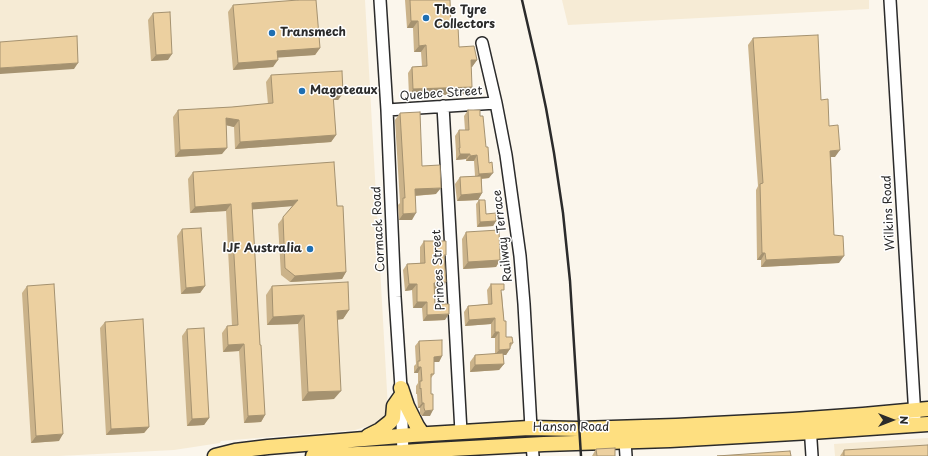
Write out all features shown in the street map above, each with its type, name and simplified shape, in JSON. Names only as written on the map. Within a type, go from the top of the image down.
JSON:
[{"type":"main road","points":[[401,392],[414,421],[424,434]]},
{"type":"main road","points":[[363,439],[380,430],[390,422],[393,418],[394,406],[401,392]]},
{"type":"main road","name":"Hanson Road","points":[[313,456],[376,453],[399,455],[533,450],[625,441],[670,440],[810,425],[863,415],[921,409]]},
{"type":"main road","name":"Hanson Road","points":[[214,456],[268,446],[424,434],[532,428],[921,424]]},
{"type":"main road","points":[[625,441],[632,433],[644,428]]},
{"type":"street","name":"Cormack Road","points":[[380,0],[401,392],[402,436],[399,455]]},
{"type":"street","name":"Wilkins Road","points":[[890,0],[921,424]]},
{"type":"street","name":"Railway Terrace","points":[[482,43],[506,155],[520,256],[532,428]]},
{"type":"street","name":"Quebec Street","points":[[387,110],[496,103]]},
{"type":"street","name":"Princes Street","points":[[443,106],[461,432]]},
{"type":"street","points":[[810,425],[812,456]]},
{"type":"street","points":[[625,441],[626,456]]},
{"type":"shaded area","points":[[0,0],[365,0],[388,409],[384,417],[375,424],[355,430],[221,441],[220,443],[174,450],[59,456],[0,456]]},
{"type":"shaded area","points":[[562,0],[869,0],[869,9],[568,25]]},
{"type":"shaded area","points":[[928,438],[928,456],[835,456],[834,444]]},
{"type":"building","name":"Transmech","points":[[316,0],[320,48],[277,51],[278,60],[238,63],[233,5]]},
{"type":"building","points":[[410,0],[450,0],[451,26],[458,26],[459,47],[474,46],[477,60],[471,60],[472,87],[413,89],[412,67],[427,66],[426,45],[419,46],[418,21],[411,21]]},
{"type":"building","points":[[170,12],[172,54],[156,55],[153,13]]},
{"type":"building","points":[[818,35],[821,100],[828,99],[829,126],[838,125],[840,150],[830,151],[834,235],[843,236],[844,256],[766,260],[765,253],[762,253],[760,184],[763,183],[753,38]]},
{"type":"building","points":[[77,36],[78,63],[0,68],[0,42]]},
{"type":"building","points":[[342,71],[343,93],[333,94],[336,135],[240,142],[239,120],[226,118],[227,148],[180,150],[178,110],[273,103],[271,75]]},
{"type":"building","points":[[468,110],[480,110],[480,116],[483,116],[486,147],[488,147],[489,163],[492,162],[493,173],[479,174],[477,155],[470,156],[470,154],[460,154],[459,130],[469,130]]},
{"type":"building","points":[[420,112],[422,166],[440,165],[441,188],[415,189],[416,213],[403,214],[403,198],[405,198],[400,113]]},
{"type":"building","points":[[334,162],[337,206],[343,206],[346,272],[295,276],[285,268],[283,217],[298,200],[252,203],[265,415],[248,416],[244,344],[228,345],[227,326],[238,325],[231,204],[195,207],[193,172]]},
{"type":"building","points":[[481,176],[482,193],[461,195],[460,177]]},
{"type":"building","points":[[479,200],[485,200],[486,214],[496,213],[496,221],[480,222]]},
{"type":"building","points":[[201,228],[205,286],[186,288],[182,229]]},
{"type":"building","points":[[499,230],[500,260],[468,262],[466,232]]},
{"type":"building","points":[[424,241],[446,241],[446,255],[444,255],[446,282],[434,283],[435,304],[449,304],[449,314],[427,315],[427,302],[417,302],[417,284],[409,284],[407,264],[425,263]]},
{"type":"building","points":[[348,282],[349,310],[337,311],[341,391],[308,392],[304,315],[273,317],[272,286]]},
{"type":"building","points":[[54,284],[63,434],[36,436],[27,286]]},
{"type":"building","points":[[491,284],[504,284],[504,290],[501,290],[504,321],[506,321],[506,337],[512,337],[513,343],[510,343],[510,349],[499,350],[499,332],[495,332],[495,318],[469,320],[468,306],[492,304]]},
{"type":"building","points":[[143,319],[149,427],[111,429],[105,322]]},
{"type":"building","points":[[204,328],[209,418],[192,419],[187,329]]},
{"type":"building","points":[[442,340],[442,356],[434,357],[434,374],[431,374],[433,410],[425,411],[424,403],[422,403],[421,388],[420,389],[420,381],[422,381],[421,367],[418,367],[418,361],[420,361],[419,341]]},
{"type":"building","points":[[503,353],[504,364],[475,365],[475,355]]},
{"type":"building","points":[[928,445],[928,456],[844,456],[844,450]]},
{"type":"building","points":[[615,448],[615,456],[597,456],[596,449]]},
{"type":"building","points":[[790,451],[791,456],[717,456]]},
{"type":"railway","points":[[522,0],[546,108],[563,213],[570,281],[581,456]]},
{"type":"place","name":"The Tyre Collectors","points":[[426,18]]},
{"type":"place","name":"Transmech","points":[[272,33]]},
{"type":"place","name":"Magoteaux","points":[[302,91]]},
{"type":"place","name":"IJF Australia","points":[[310,249]]}]
